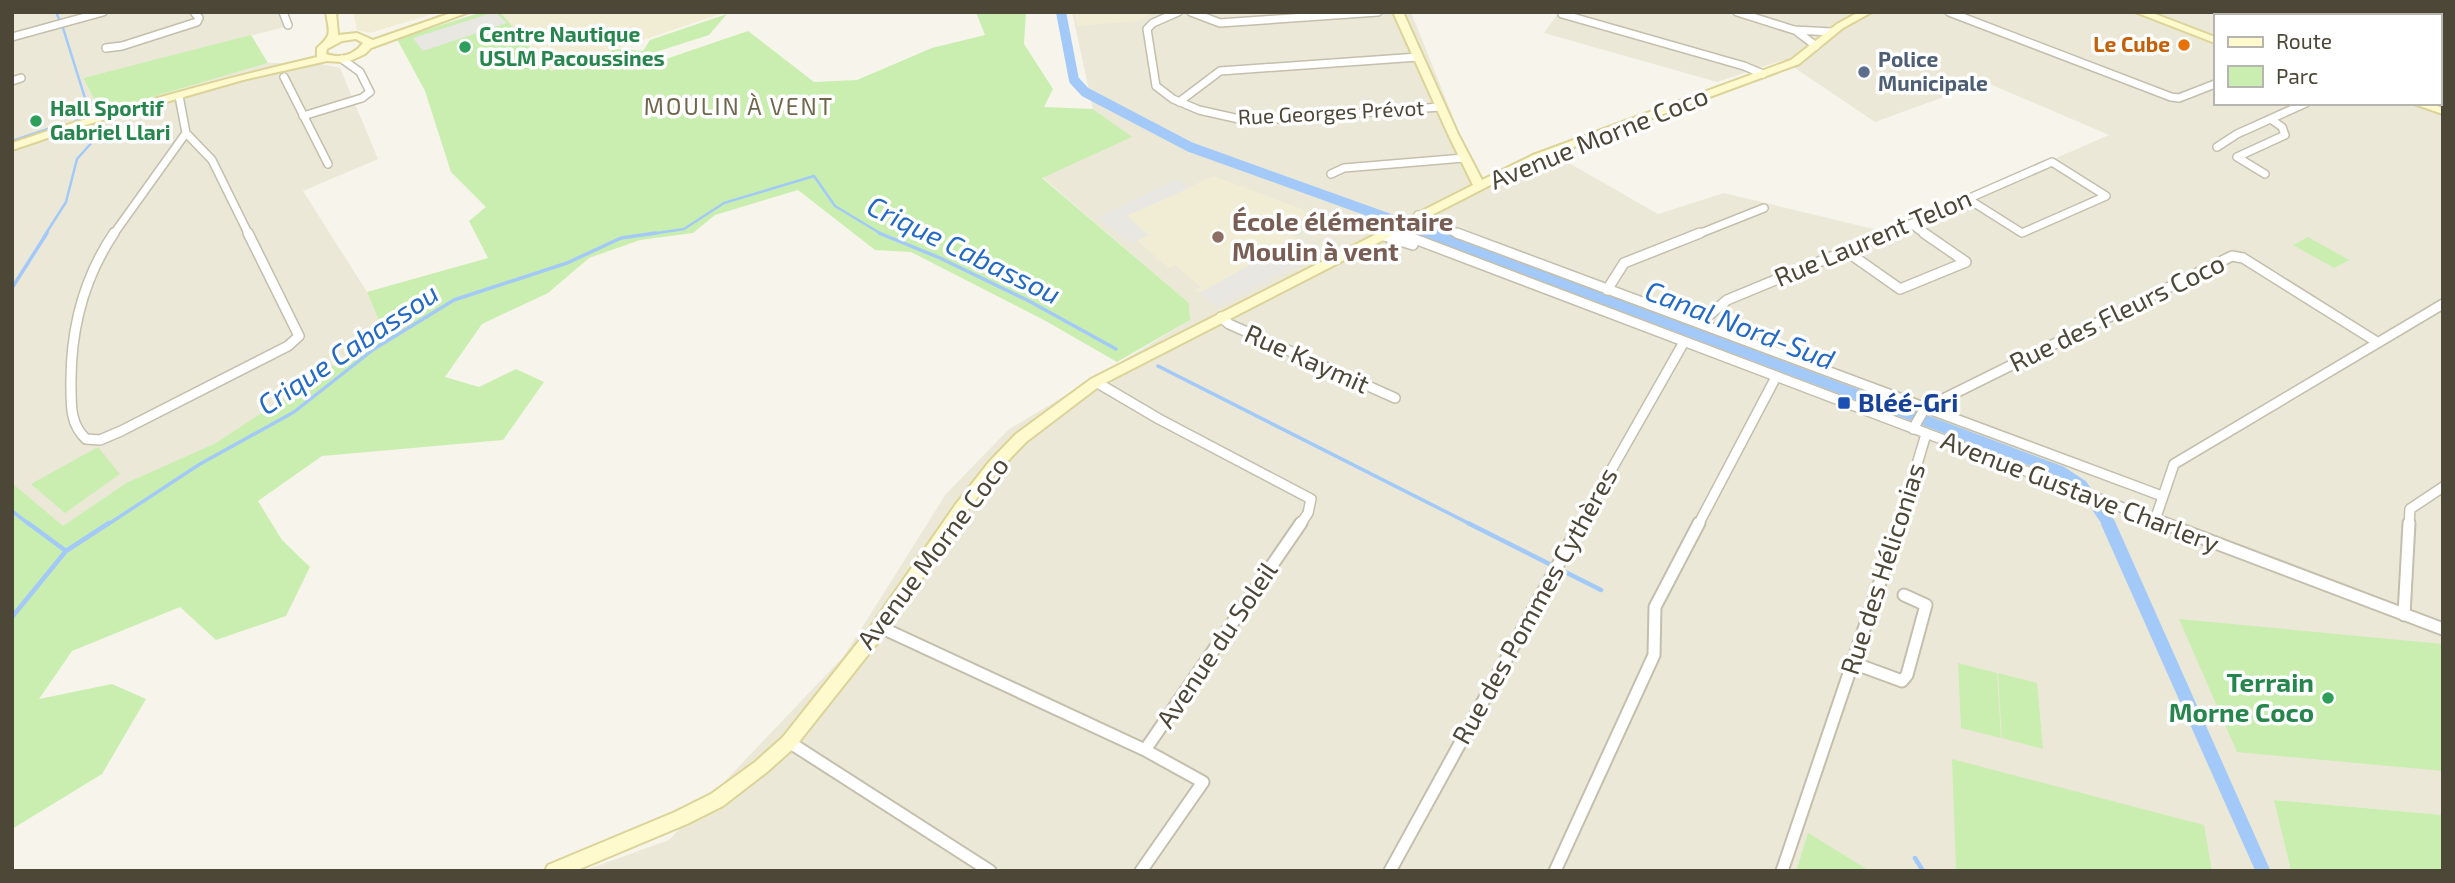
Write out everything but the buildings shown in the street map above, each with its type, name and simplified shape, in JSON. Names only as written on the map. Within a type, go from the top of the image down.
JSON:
[{"type":"street","points":[[12,37],[103,12]]},
{"type":"street","points":[[106,48],[182,29],[197,22],[199,18],[194,12]]},
{"type":"street","points":[[283,12],[288,25]]},
{"type":"street","points":[[323,55],[334,34],[331,12]]},
{"type":"street","points":[[339,12],[347,31],[352,36],[367,41],[464,12]]},
{"type":"street","name":"Rue Georges Prévot","points":[[1178,12],[1153,23],[1147,29],[1156,86],[1162,94],[1179,102],[1231,120],[1248,121],[1440,107]]},
{"type":"street","points":[[1191,12],[1220,23],[1378,12]]},
{"type":"street","points":[[1398,12],[1440,107],[1479,185]]},
{"type":"street","points":[[1737,12],[1794,30],[1832,32]]},
{"type":"street","name":"Avenue Morne Coco","points":[[554,871],[681,818],[717,800],[789,742],[880,627],[961,508],[994,466],[1021,439],[1096,382],[1418,215],[1537,157],[1795,62],[1832,32],[1854,17],[1867,12]]},
{"type":"street","points":[[1949,12],[2171,97],[2179,98],[2214,84]]},
{"type":"street","points":[[2140,12],[2214,40]]},
{"type":"street","points":[[1562,13],[1744,66],[1763,74]]},
{"type":"street","points":[[1794,30],[1816,46]]},
{"type":"street","points":[[331,41],[352,36]]},
{"type":"street","points":[[359,69],[359,54],[367,41]]},
{"type":"street","points":[[342,59],[359,54]]},
{"type":"street","points":[[12,147],[85,122],[323,55],[342,59],[359,69],[370,88],[369,93],[303,116]]},
{"type":"street","points":[[1179,102],[1220,71],[1418,57]]},
{"type":"street","points":[[284,77],[328,164]]},
{"type":"street","points":[[12,81],[21,78]]},
{"type":"street","points":[[179,96],[186,133],[212,160],[274,280],[299,336],[288,346],[121,431],[100,440],[86,439],[73,425],[70,374],[80,302],[97,258],[186,133]]},
{"type":"street","points":[[2217,147],[2237,134],[2302,105]]},
{"type":"street","points":[[2265,174],[2237,157],[2285,135],[2282,127],[2272,120]]},
{"type":"street","points":[[175,151],[198,145]]},
{"type":"street","points":[[1331,174],[1345,167],[1464,158]]},
{"type":"street","name":"Rue Laurent Telon","points":[[1700,323],[1727,300],[2052,162],[2104,194],[2105,198],[2022,233],[1968,199]]},
{"type":"street","points":[[1607,290],[1624,263],[1764,208]]},
{"type":"street","name":"Avenue Gustave Charlery","points":[[1418,215],[1474,241],[1700,323],[1924,410],[2404,615],[2443,629]]},
{"type":"street","points":[[1846,251],[1896,288],[1903,289],[1966,262],[1911,224]]},
{"type":"street","name":"Avenue Gustave Charlery","points":[[1386,232],[1914,428],[2103,502],[2158,509]]},
{"type":"street","name":"Rue des Fleurs Coco","points":[[1924,410],[2232,256],[2243,258],[2377,342]]},
{"type":"street","points":[[2158,509],[2174,464],[2443,304]]},
{"type":"street","name":"Rue Kaymit","points":[[1221,317],[1229,324],[1395,398]]},
{"type":"street","name":"Rue des Pommes Cythères","points":[[1391,871],[1627,438],[1684,342]]},
{"type":"street","points":[[1555,871],[1654,655],[1655,607],[1776,377]]},
{"type":"street","name":"Avenue du Soleil","points":[[880,627],[1145,750],[1308,513],[1311,499],[1096,382]]},
{"type":"street","points":[[1914,428],[1924,410]]},
{"type":"street","name":"Rue des Héliconias","points":[[1782,871],[1901,520],[1926,434]]},
{"type":"street","points":[[2404,615],[2410,509],[2443,487]]},
{"type":"street","points":[[1853,663],[1894,680],[1902,681],[1907,675],[1926,605],[1904,595]]},
{"type":"street","points":[[789,742],[990,871]]},
{"type":"street","points":[[1141,871],[1203,782],[1145,750]]},
{"type":"shaded area","points":[[12,12],[288,12],[293,25],[83,78],[101,112],[268,63],[316,63],[340,68],[378,159],[303,191],[367,292],[385,332],[216,443],[126,483],[62,527],[12,483]]},
{"type":"shaded area","points":[[353,12],[439,12],[370,33],[357,30]]},
{"type":"shaded area","points":[[495,12],[507,23],[423,51],[413,38]]},
{"type":"shaded area","points":[[500,12],[726,12],[551,71]]},
{"type":"shaded area","points":[[1072,12],[1411,12],[1479,182],[1562,159],[1658,214],[1724,193],[1886,232],[2109,135],[1985,82],[1875,122],[1783,60],[1717,82],[1544,33],[1559,12],[2443,12],[2443,815],[2275,800],[2291,871],[1870,871],[1808,834],[1796,871],[583,871],[669,840],[844,656],[946,494],[1008,430],[1190,320],[1189,303],[1042,177],[1131,137],[1093,109]]},
{"type":"shaded area","points":[[1075,12],[1154,12],[1137,21],[1077,26]]},
{"type":"shaded area","name":"École élémentaire Moulin à vent","points":[[1214,176],[1312,213],[1283,228],[1302,244],[1286,245],[1199,293],[1195,290],[1201,287],[1175,265],[1168,268],[1137,240],[1148,235],[1126,216]]},
{"type":"shaded area","points":[[1178,179],[1189,188],[1127,216],[1148,235],[1130,244],[1097,217]]},
{"type":"shaded area","points":[[1302,244],[1307,261],[1217,307],[1200,293],[1286,245]]},
{"type":"green space","points":[[482,12],[500,12],[551,71],[617,49],[643,51],[650,40],[727,14],[709,35],[659,51],[657,62],[748,31],[814,82],[857,80],[932,48],[985,35],[976,12],[1026,12],[1024,44],[1053,89],[1044,107],[1093,109],[1132,137],[1042,178],[1189,303],[1190,320],[1117,362],[1044,320],[911,252],[875,250],[798,190],[715,215],[693,233],[640,240],[589,258],[548,293],[482,324],[445,377],[479,387],[516,369],[544,382],[503,440],[322,456],[258,501],[282,540],[310,567],[286,616],[216,640],[180,607],[72,651],[39,699],[112,684],[146,699],[102,774],[12,829],[12,483],[63,526],[126,483],[216,443],[384,332],[367,292],[488,258],[469,221],[486,207],[451,172],[425,91],[397,39]]},
{"type":"green space","points":[[251,35],[268,63],[101,112],[83,78]]},
{"type":"green space","points":[[2308,237],[2349,260],[2334,268],[2293,245]]},
{"type":"green space","points":[[98,447],[120,474],[65,513],[31,484]]},
{"type":"green space","name":"Terrain Morne Coco","points":[[2179,619],[2443,644],[2443,771],[2237,752]]},
{"type":"green space","points":[[1958,663],[1997,673],[2001,738],[1961,728]]},
{"type":"green space","points":[[1998,673],[2037,683],[2043,749],[2002,738]]},
{"type":"green space","points":[[1952,759],[2204,825],[2212,871],[1956,871]]},
{"type":"green space","points":[[2274,800],[2443,815],[2443,871],[2291,871]]},
{"type":"green space","points":[[1808,833],[1870,871],[1796,871]]},
{"type":"waterway","points":[[56,12],[60,21]]},
{"type":"waterway","name":"Canal Nord-Sud","points":[[1061,12],[1074,80],[1085,92],[1190,147],[1393,220]]},
{"type":"waterway","points":[[63,28],[90,114],[75,120]]},
{"type":"waterway","points":[[12,141],[63,124]]},
{"type":"waterway","points":[[45,235],[66,202],[77,159],[103,130],[99,124]]},
{"type":"waterway","name":"Crique Cabassou","points":[[644,235],[684,229],[724,203],[814,176],[835,206],[881,234]]},
{"type":"waterway","name":"Canal Nord-Sud","points":[[1413,227],[1433,235]]},
{"type":"waterway","points":[[12,288],[47,233]]},
{"type":"waterway","name":"Crique Cabassou","points":[[107,525],[200,464],[294,412],[374,349],[454,300],[567,263],[621,238],[656,233]]},
{"type":"waterway","name":"Canal Nord-Sud","points":[[1429,233],[2062,472],[2082,485],[2109,525]]},
{"type":"waterway","name":"Crique Cabassou","points":[[881,234],[940,258],[1029,301],[1116,349]]},
{"type":"waterway","points":[[1158,366],[1472,525]]},
{"type":"waterway","points":[[12,511],[30,525]]},
{"type":"waterway","points":[[28,523],[66,551]]},
{"type":"waterway","name":"Crique Cabassou","points":[[66,551],[109,523]]},
{"type":"waterway","points":[[1468,523],[1601,590]]},
{"type":"waterway","name":"Canal Nord-Sud","points":[[2109,525],[2263,871]]},
{"type":"waterway","name":"Crique Cabassou","points":[[12,617],[66,551]]},
{"type":"waterway","points":[[1915,858],[1923,871]]},
{"type":"place","name":"Le Cube","points":[[2184,45]]},
{"type":"place","name":"Centre Nautique USLM Pacoussines","points":[[465,47]]},
{"type":"place","name":"Police Municipale","points":[[1864,72]]},
{"type":"place","name":"Hall Sportif Gabriel Llari","points":[[36,121]]},
{"type":"place","name":"École élémentaire Moulin à vent","points":[[1218,237]]},
{"type":"place","name":"Bléé-Gri","points":[[1844,403]]},
{"type":"place","name":"Terrain Morne Coco","points":[[2328,698]]},
{"type":"district","name":"MOULIN À VENT","points":[[739,107]]}]
